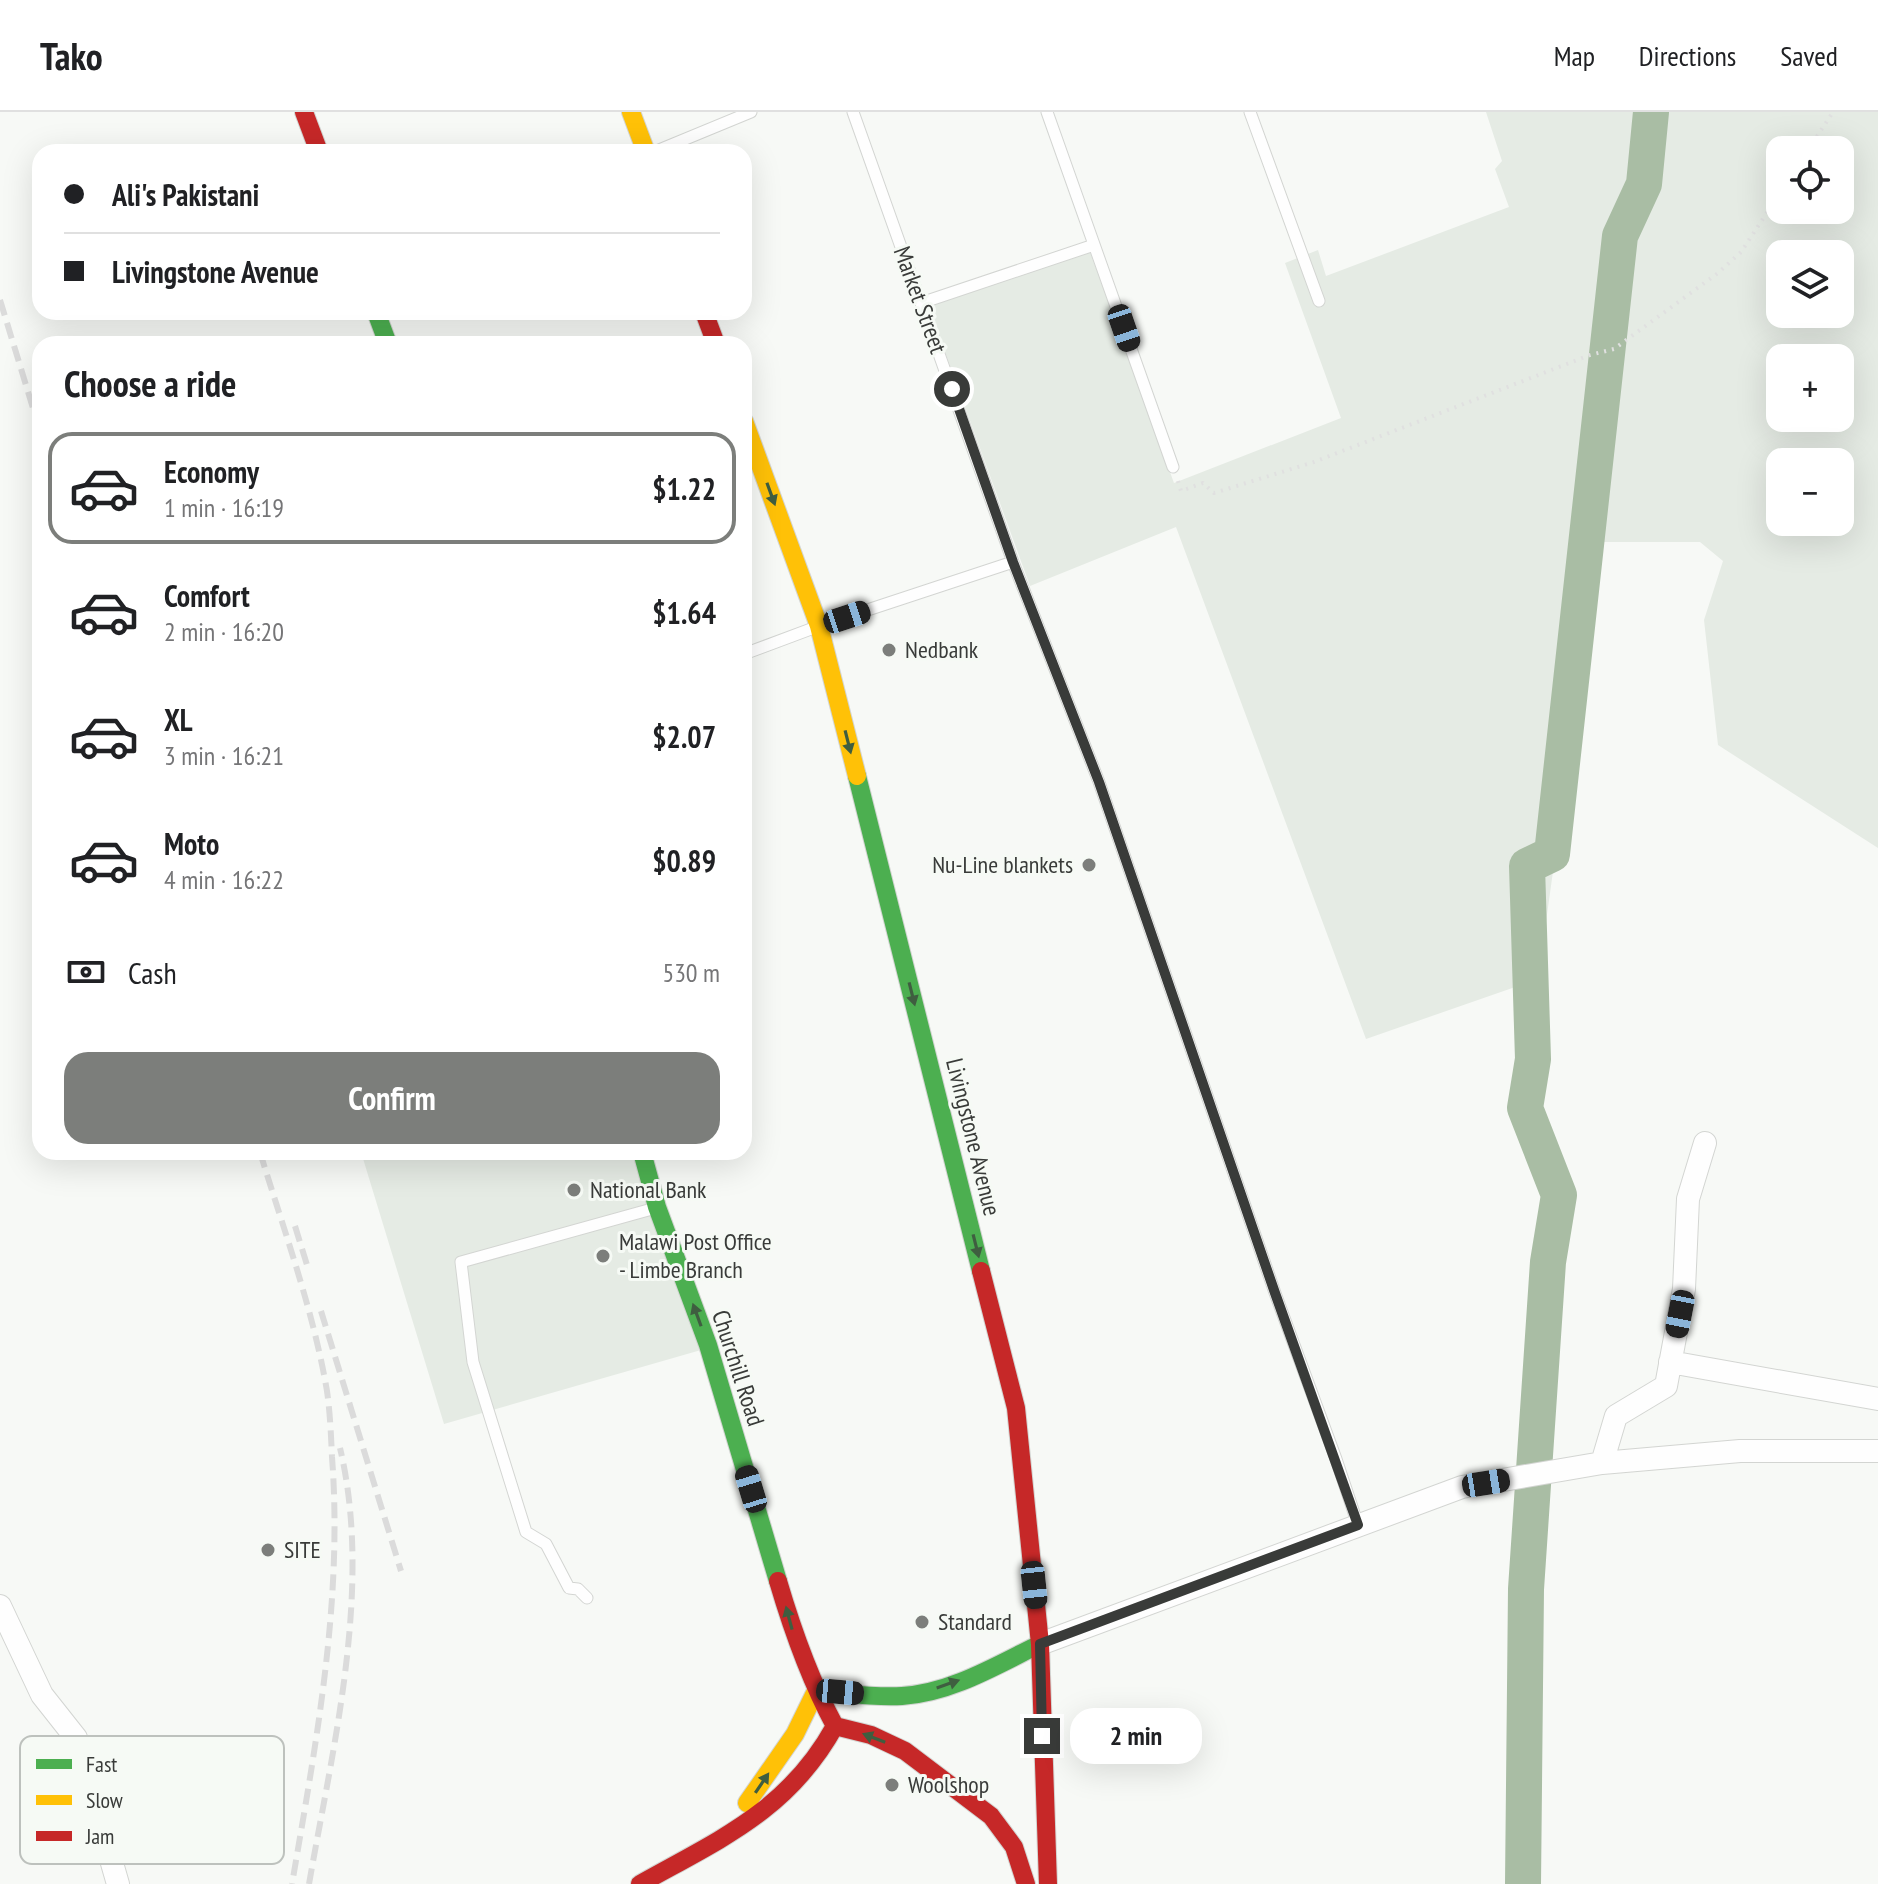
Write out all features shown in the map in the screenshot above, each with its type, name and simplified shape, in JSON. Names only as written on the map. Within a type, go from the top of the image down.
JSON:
[{"type":"highway","points":[[304,112],[316,144]]},
{"type":"highway","points":[[631,112],[642,144]]},
{"type":"highway","name":"Livingstone Avenue","points":[[752,443],[819,626],[1016,1408],[1040,1644],[1048,1884]]},
{"type":"highway","name":"Churchill Road","points":[[644,1160],[657,1207],[708,1345],[792,1628],[816,1691],[835,1726]]},
{"type":"highway","points":[[711,1842],[753,1797],[795,1734],[816,1691],[913,1702],[1040,1644]]},
{"type":"highway","points":[[640,1884],[748,1823],[780,1798],[818,1757],[835,1726],[905,1744],[991,1816],[1014,1847],[1026,1883]]},
{"type":"highway","points":[[991,1816],[1006,1817],[1020,1812],[1043,1797]]},
{"type":"street","points":[[1602,1463],[1616,1416],[1666,1386],[1684,1289],[1688,1199],[1705,1143]]},
{"type":"street","points":[[1670,1362],[1878,1399]]},
{"type":"street","points":[[1040,1644],[1462,1487],[1602,1463],[1740,1451],[1878,1451]]},
{"type":"street","points":[[0,1606],[42,1695],[74,1736]]},
{"type":"street","points":[[112,1864],[118,1884]]},
{"type":"lane","points":[[664,144],[751,112]]},
{"type":"lane","name":"Market Street","points":[[853,112],[1013,562],[1099,782],[1358,1525]]},
{"type":"lane","points":[[1047,112],[1173,467]]},
{"type":"lane","points":[[1250,112],[1319,301]]},
{"type":"lane","points":[[921,303],[1094,245]]},
{"type":"lane","points":[[752,651],[1013,562]]},
{"type":"lane","points":[[587,1598],[578,1589],[569,1588],[546,1544],[526,1532],[473,1362],[461,1262],[657,1207]]},
{"type":"path","points":[[1817,136],[1833,112]]},
{"type":"path","points":[[1173,467],[1181,491],[1203,483],[1214,493],[1314,462],[1590,355],[1614,349],[1718,273],[1741,252],[1766,214]]},
{"type":"shaded area","points":[[1486,112],[1878,112],[1878,848],[1718,745],[1704,620],[1723,561],[1700,542],[1599,542],[1538,979],[1366,1039],[1176,527],[1030,586],[928,305],[1090,252],[1174,483],[1341,418],[1285,263],[1318,250],[1326,276],[1509,207],[1495,169],[1502,161]]},
{"type":"shaded area","points":[[363,1160],[638,1160],[701,1350],[444,1424]]},
{"type":"waterway","points":[[1523,1884],[1526,1589],[1548,1262],[1559,1195],[1525,1108],[1533,1059],[1527,866],[1552,854],[1620,236],[1644,184],[1651,112]]},
{"type":"railway","points":[[0,300],[32,405]]},
{"type":"railway","points":[[263,1160],[321,1360],[330,1415],[334,1511],[334,1565],[325,1672],[292,1884]]},
{"type":"railway","points":[[295,1226],[307,1265]]},
{"type":"railway","points":[[321,1311],[401,1571]]},
{"type":"railway","points":[[309,1884],[338,1722],[351,1611],[349,1501],[340,1448]]},
{"type":"traffic: fast","points":[[379,320],[385,336]]},
{"type":"traffic: fast","points":[[857,776],[981,1271]]},
{"type":"traffic: fast","points":[[644,1160],[657,1207],[708,1345],[778,1581]]},
{"type":"traffic: fast","points":[[816,1691],[881,1696],[920,1694],[973,1677],[1040,1644]]},
{"type":"traffic: slow","points":[[631,112],[643,144]]},
{"type":"traffic: slow","points":[[752,443],[819,626],[857,776]]},
{"type":"traffic: slow","points":[[747,1803],[795,1734],[816,1691]]},
{"type":"traffic: jam","points":[[304,112],[316,144]]},
{"type":"traffic: jam","points":[[707,320],[713,336]]},
{"type":"traffic: jam","points":[[981,1271],[1016,1408],[1040,1644],[1048,1884]]},
{"type":"traffic: jam","points":[[778,1581],[803,1655],[835,1726],[871,1735],[905,1751],[991,1816],[1014,1847],[1026,1884]]},
{"type":"traffic: jam","points":[[640,1884],[724,1837],[774,1801],[796,1780],[835,1726]]},
{"type":"place","name":"Nedbank","points":[[889,650]]},
{"type":"place","name":"Nu-Line blankets","points":[[1089,865]]},
{"type":"place","name":"National Bank","points":[[574,1190]]},
{"type":"place","name":"Malawi Post Office - Limbe Branch","points":[[603,1256]]},
{"type":"place","name":"SITE","points":[[268,1550]]},
{"type":"place","name":"Standard","points":[[922,1622]]},
{"type":"place","name":"Woolshop","points":[[892,1785]]},
{"type":"route","points":[[952,389],[1013,562],[1099,782],[1358,1525],[1040,1644],[1042,1736]]}]
